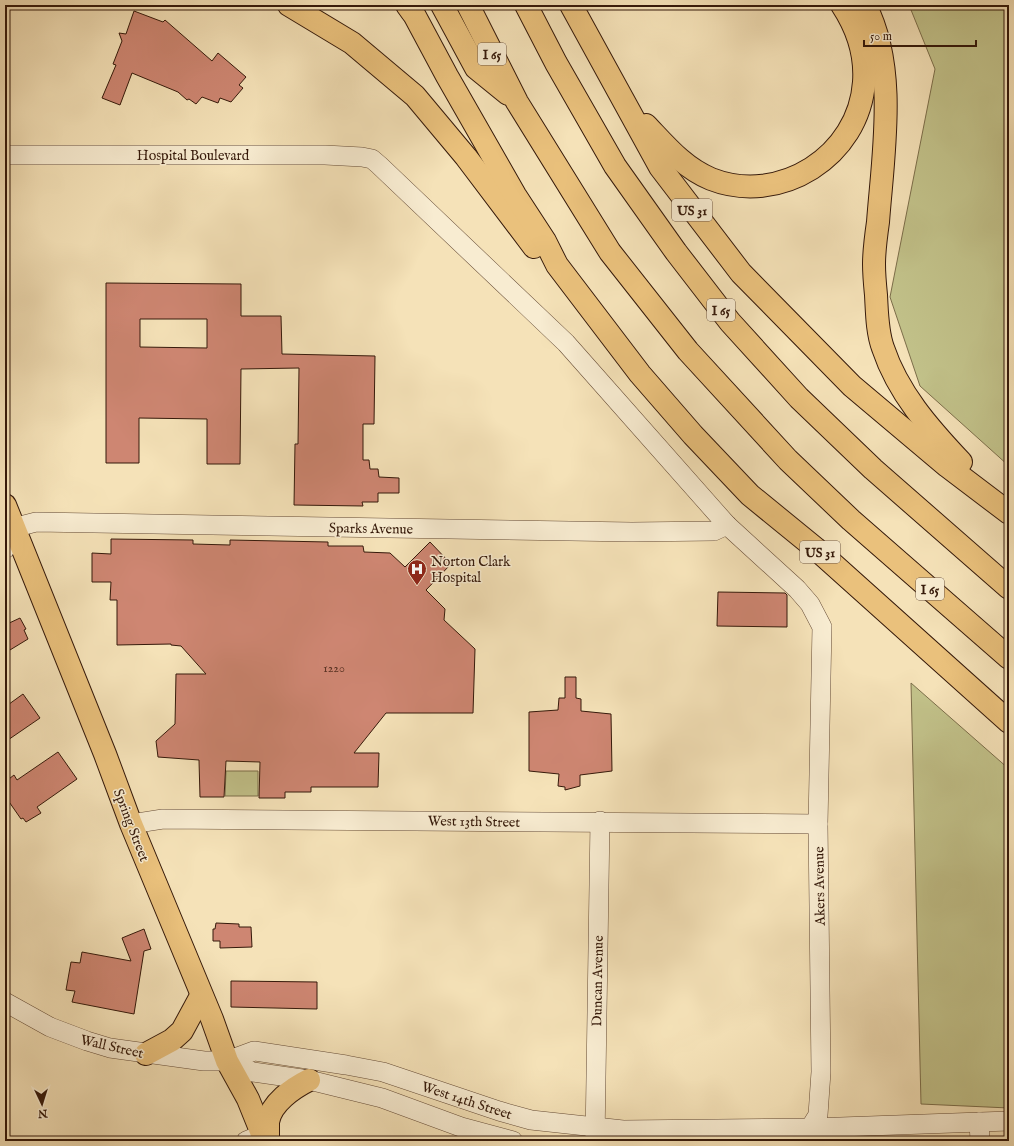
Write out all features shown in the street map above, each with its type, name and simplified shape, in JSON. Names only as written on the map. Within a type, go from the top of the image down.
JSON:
[{"type":"main road","points":[[289,5],[352,43],[415,96],[466,157],[533,246],[557,265]]},
{"type":"main road","points":[[442,5],[476,68],[517,102]]},
{"type":"main road","name":"I 65","points":[[468,5],[517,102],[610,252],[688,351],[794,465],[851,520],[1009,658]]},
{"type":"main road","name":"I 65","points":[[526,5],[556,63],[615,166],[676,252],[730,322],[799,398],[874,469],[1009,588]]},
{"type":"main road","name":"US 31","points":[[571,5],[660,166],[741,273],[852,386],[946,466],[1009,513]]},
{"type":"main road","points":[[615,85],[642,120],[671,152],[698,173],[712,179],[743,186],[766,186],[788,180],[814,167],[835,149],[850,129],[860,105],[864,82],[862,54],[856,29],[842,5]]},
{"type":"main road","points":[[865,5],[876,32],[882,60],[885,98],[886,125],[874,264],[877,318],[882,348],[897,380],[912,406],[940,441],[1009,513]]},
{"type":"main road","name":"US 31","points":[[410,7],[447,76],[516,195],[545,241],[557,265],[640,374],[693,435],[750,495],[816,548],[1009,722]]},
{"type":"main road","name":"Spring Street","points":[[5,505],[10,529],[105,754],[131,824],[227,1060],[248,1099],[260,1139]]},
{"type":"main road","points":[[146,1054],[172,1040],[182,1031],[201,996]]},
{"type":"main road","points":[[260,1139],[268,1121],[283,1097],[294,1088],[309,1080]]},
{"type":"street","name":"Hospital Boulevard","points":[[5,155],[325,155],[372,159],[566,343],[727,525],[797,589],[810,604],[822,627]]},
{"type":"street","name":"Sparks Avenue","points":[[10,529],[36,522],[513,532],[694,532],[714,531],[727,525]]},
{"type":"street","points":[[5,549],[10,529]]},
{"type":"street","name":"Akers Avenue","points":[[807,1134],[818,1115],[821,1072],[818,824],[822,627]]},
{"type":"street","name":"West 13th Street","points":[[131,824],[163,819],[600,821],[818,824]]},
{"type":"street","name":"Duncan Avenue","points":[[595,1135],[600,821]]},
{"type":"street","name":"Wall Street","points":[[5,1002],[50,1027],[87,1041],[146,1054],[204,1061],[227,1060]]},
{"type":"street","name":"West 14th Street","points":[[227,1060],[254,1051],[382,1072],[498,1111],[595,1135],[622,1130],[807,1134],[1009,1121]]},
{"type":"street","name":"West 14th Street","points":[[227,1060],[253,1072],[309,1080],[382,1098],[461,1127],[513,1141]]},
{"type":"street","points":[[979,1122],[980,1141]]},
{"type":"green space","points":[[909,5],[1009,5],[1009,466],[920,386],[890,297],[935,69]]},
{"type":"green space","points":[[911,683],[1009,769],[1009,1108],[921,1104]]},
{"type":"green space","points":[[226,771],[258,771],[258,796],[225,796]]},
{"type":"building","points":[[134,11],[163,22],[165,20],[212,61],[218,53],[246,77],[239,85],[243,88],[231,102],[220,98],[218,103],[202,97],[196,104],[189,99],[187,100],[178,92],[132,73],[120,105],[102,98],[116,65],[113,64],[122,41],[119,33],[126,34]]},
{"type":"building","points":[[106,283],[241,284],[241,316],[281,316],[282,354],[375,356],[374,424],[363,424],[363,460],[369,460],[370,469],[378,469],[379,477],[399,478],[399,493],[378,493],[378,502],[362,502],[363,506],[294,505],[295,444],[298,444],[299,368],[241,369],[240,464],[207,464],[207,419],[139,418],[139,463],[106,463]],"holes":[[[140,319],[207,319],[207,348],[140,347]]]},
{"type":"building","name":"Norton Clark Hospital","points":[[111,539],[193,540],[193,544],[230,545],[230,540],[328,542],[328,546],[363,546],[364,552],[390,553],[405,567],[430,542],[451,564],[426,590],[445,609],[444,620],[475,649],[473,713],[386,713],[354,753],[379,753],[378,787],[311,787],[311,792],[285,792],[285,798],[259,798],[260,762],[226,761],[224,797],[200,797],[199,760],[158,757],[156,741],[175,724],[176,674],[206,674],[181,646],[171,644],[117,645],[117,600],[110,600],[111,582],[92,582],[92,553],[111,554]]},
{"type":"building","points":[[718,592],[785,593],[787,595],[787,627],[717,626]]},
{"type":"building","points":[[20,618],[26,629],[24,630],[28,639],[5,653],[5,625]]},
{"type":"building","points":[[565,677],[576,677],[576,698],[581,699],[581,711],[611,714],[612,771],[580,775],[580,786],[565,790],[565,787],[558,786],[559,774],[529,771],[529,712],[558,710],[559,698],[565,698]]},
{"type":"building","points":[[23,694],[40,718],[5,742],[5,707]]},
{"type":"building","points":[[58,752],[77,779],[37,807],[41,813],[26,822],[23,818],[21,819],[5,796],[5,782],[14,775],[17,780]]},
{"type":"building","points":[[216,923],[239,924],[239,927],[251,927],[252,947],[220,948],[220,941],[213,941],[213,929],[215,929]]},
{"type":"building","points":[[144,929],[151,949],[144,951],[134,1014],[72,1002],[75,991],[66,990],[71,962],[80,963],[82,952],[131,961],[122,938]]},
{"type":"building","points":[[231,981],[317,982],[317,1009],[231,1007]]},
{"type":"place","name":"Norton Clark Hospital","points":[[417,586]]}]
